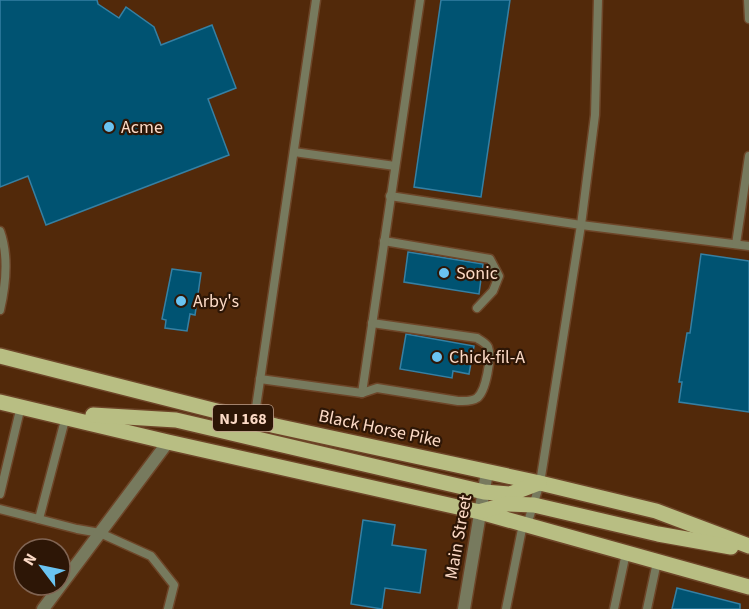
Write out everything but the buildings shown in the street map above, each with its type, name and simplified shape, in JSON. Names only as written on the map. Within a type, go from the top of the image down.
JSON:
[{"type":"main road","name":"Black Horse Pike","points":[[0,356],[254,421],[540,483],[656,511],[749,548]]},
{"type":"main road","name":"NJ 168","points":[[0,402],[480,512],[749,587]]},
{"type":"main road","points":[[48,412],[176,420],[484,492],[510,494],[540,483]]},
{"type":"main road","points":[[480,512],[507,504],[534,505],[658,534],[749,548]]},
{"type":"street","points":[[44,609],[168,442]]},
{"type":"street","name":"Main Street","points":[[464,609],[487,472]]},
{"type":"lane","points":[[254,421],[316,0]]},
{"type":"lane","points":[[362,393],[420,0]]},
{"type":"lane","points":[[506,609],[525,524],[534,505],[540,483],[581,225],[595,115],[598,0]]},
{"type":"lane","points":[[748,0],[749,19]]},
{"type":"lane","points":[[294,152],[394,166]]},
{"type":"lane","points":[[736,244],[749,156]]},
{"type":"lane","points":[[390,196],[581,225],[749,246]]},
{"type":"lane","points":[[0,231],[5,245],[6,267],[0,310]]},
{"type":"lane","points":[[384,241],[490,259],[499,276],[497,284],[477,308]]},
{"type":"lane","points":[[260,379],[362,393],[377,388],[458,401],[476,398],[486,385],[489,352],[487,345],[477,338],[372,323]]},
{"type":"lane","points":[[0,494],[21,406]]},
{"type":"lane","points":[[39,519],[66,416]]},
{"type":"lane","points":[[0,509],[100,533],[151,556],[174,585],[168,609]]},
{"type":"lane","points":[[614,609],[626,553]]},
{"type":"lane","points":[[647,609],[657,562]]},
{"type":"place","name":"Acme","points":[[109,127]]},
{"type":"place","name":"Sonic","points":[[444,273]]},
{"type":"place","name":"Arby's","points":[[181,301]]},
{"type":"place","name":"Chick-fil-A","points":[[437,357]]}]
